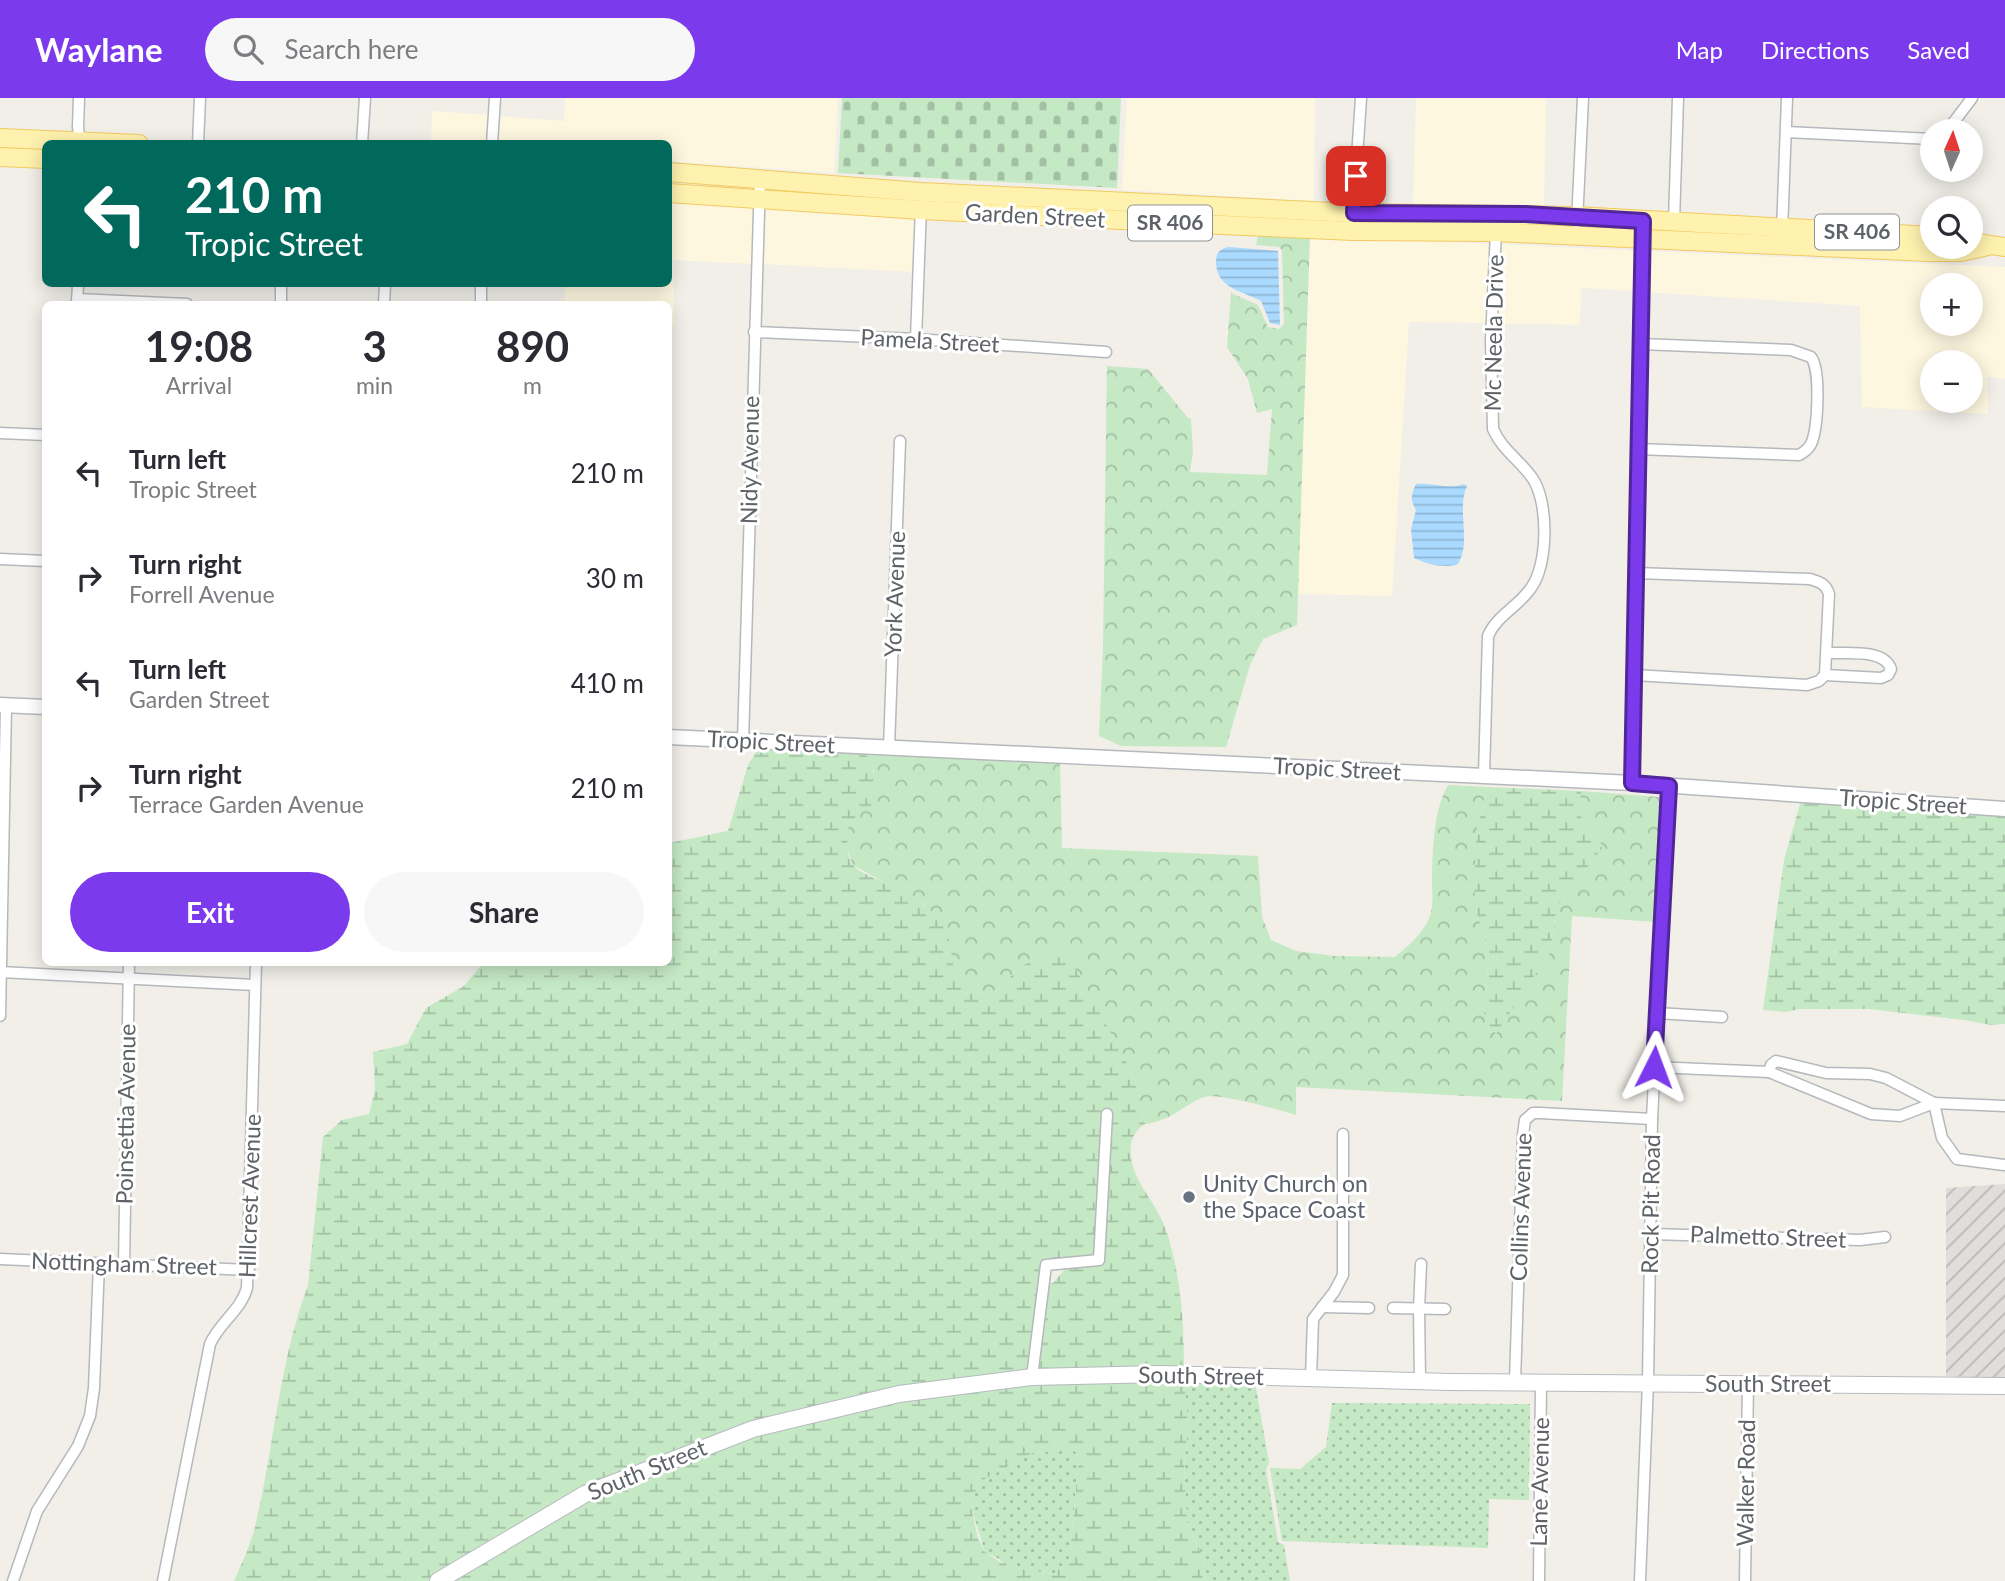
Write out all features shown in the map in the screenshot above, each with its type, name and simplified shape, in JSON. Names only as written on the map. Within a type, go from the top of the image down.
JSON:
[{"type":"main road","points":[[0,138],[42,140]]},
{"type":"main road","points":[[0,157],[42,159]]},
{"type":"main road","name":"Garden Street","points":[[672,172],[845,185],[921,201]]},
{"type":"main road","name":"Garden Street","points":[[672,194],[843,205],[921,201],[1033,207],[1201,225],[1577,216],[1642,229],[1782,236],[1920,236]]},
{"type":"main road","name":"Garden Street","points":[[1033,207],[1202,206],[1353,222],[1576,235],[1642,229],[1674,222],[1928,252],[1961,252],[1997,247]]},
{"type":"main road","name":"South Street","points":[[438,1581],[585,1494],[754,1429],[900,1394],[1032,1377],[1160,1374],[1420,1381],[2005,1386]]},
{"type":"street","points":[[79,98],[80,140]]},
{"type":"street","points":[[198,140],[200,98]]},
{"type":"street","points":[[362,140],[365,98]]},
{"type":"street","points":[[492,140],[495,98]]},
{"type":"street","points":[[1353,222],[1361,98]]},
{"type":"street","points":[[1576,235],[1583,98]]},
{"type":"street","points":[[1674,222],[1678,98]]},
{"type":"street","points":[[1782,236],[1787,98]]},
{"type":"street","points":[[1956,119],[1972,98]]},
{"type":"street","points":[[1786,132],[1920,138]]},
{"type":"street","name":"Nidy Avenue","points":[[743,741],[760,179]]},
{"type":"street","points":[[843,205],[845,185]]},
{"type":"street","points":[[916,340],[921,201]]},
{"type":"street","points":[[1201,225],[1202,206]]},
{"type":"street","points":[[1632,783],[1642,229]]},
{"type":"street","name":"Mc Neela Drive","points":[[1484,775],[1488,636],[1497,620],[1531,588],[1541,564],[1544,546],[1542,503],[1534,480],[1498,441],[1493,429],[1491,340],[1496,232]]},
{"type":"street","name":"Pamela Street","points":[[754,332],[1106,352]]},
{"type":"street","points":[[1637,449],[1799,455],[1811,444],[1816,413],[1817,372],[1814,361],[1806,354],[1640,344]]},
{"type":"street","points":[[0,433],[42,435]]},
{"type":"street","name":"York Avenue","points":[[889,748],[900,441]]},
{"type":"street","points":[[0,559],[42,561]]},
{"type":"street","points":[[1634,675],[1807,685],[1819,681],[1825,675],[1829,594],[1825,586],[1810,579],[1636,573]]},
{"type":"street","points":[[1825,675],[1881,678],[1888,676],[1891,669],[1888,661],[1880,657],[1827,653]]},
{"type":"street","points":[[0,1016],[3,706],[42,708]]},
{"type":"street","name":"Tropic Street","points":[[672,737],[1484,775],[2005,809]]},
{"type":"street","name":"Rock Pit Road","points":[[1640,1581],[1648,1383],[1652,1119],[1669,786]]},
{"type":"street","name":"Poinsettia Avenue","points":[[124,1265],[129,966]]},
{"type":"street","name":"Hillcrest Avenue","points":[[163,1581],[210,1344],[215,1334],[245,1299],[249,1269],[256,966]]},
{"type":"street","points":[[1,972],[255,985]]},
{"type":"street","points":[[1657,1013],[1722,1017]]},
{"type":"street","points":[[1769,1072],[1776,1061],[1826,1073],[1870,1074],[1886,1078],[1934,1103],[1942,1138],[1957,1159],[2004,1165]]},
{"type":"street","points":[[1654,1067],[1769,1072],[1871,1114],[1900,1116],[1934,1103],[2005,1106]]},
{"type":"street","name":"Collins Avenue","points":[[1516,1382],[1522,1135],[1525,1120],[1533,1113],[1652,1119]]},
{"type":"street","points":[[1032,1377],[1046,1265],[1098,1260],[1107,1114]]},
{"type":"street","points":[[1311,1378],[1313,1319],[1343,1275],[1343,1134]]},
{"type":"street","name":"Palmetto Street","points":[[1651,1234],[1860,1240],[1885,1237]]},
{"type":"street","name":"Nottingham Street","points":[[0,1259],[249,1269]]},
{"type":"street","points":[[13,1581],[37,1511],[78,1446],[90,1416],[94,1388],[99,1264]]},
{"type":"street","points":[[1420,1381],[1421,1264]]},
{"type":"street","points":[[1322,1307],[1369,1308]]},
{"type":"street","points":[[1393,1308],[1444,1309]]},
{"type":"street","name":"Lane Avenue","points":[[1539,1581],[1541,1382]]},
{"type":"street","name":"Walker Road","points":[[1745,1581],[1748,1384]]},
{"type":"shaded area","points":[[565,98],[838,98],[834,173],[672,161],[672,140],[497,140],[499,116],[564,121]]},
{"type":"shaded area","points":[[1127,98],[1315,98],[1314,201],[1122,190]]},
{"type":"shaded area","points":[[1416,98],[1546,98],[1544,209],[1413,206]]},
{"type":"shaded area","points":[[432,111],[489,115],[488,140],[431,140]]},
{"type":"shaded area","points":[[672,199],[754,204],[752,264],[673,260],[674,326],[672,301],[565,301],[565,287],[672,287]]},
{"type":"shaded area","points":[[764,204],[916,215],[914,272],[761,264]]},
{"type":"shaded area","points":[[1310,234],[1490,244],[1487,323],[1409,322],[1392,596],[1298,594]]},
{"type":"shaded area","points":[[1500,244],[1637,251],[1636,291],[1581,288],[1580,325],[1496,323]]},
{"type":"shaded area","points":[[1646,251],[2005,267],[2005,379],[1987,377],[1988,414],[1970,413],[1983,413],[1983,350],[1920,350],[1920,410],[1862,407],[1860,306],[1645,292]]},
{"type":"shaded area","points":[[2005,1184],[2005,1379],[1946,1376],[1946,1188]]},
{"type":"green space","points":[[842,98],[1121,98],[1117,188],[838,173]]},
{"type":"green space","points":[[1259,232],[1310,234],[1297,625],[1263,639],[1250,665],[1226,747],[1121,746],[1099,736],[1107,366],[1148,369],[1191,419],[1193,451],[1190,472],[1267,475],[1272,409],[1257,413],[1248,379],[1227,347],[1231,293],[1258,305],[1268,327],[1279,329],[1284,324],[1282,250],[1279,247],[1256,245]]},
{"type":"green space","points":[[759,747],[862,752],[872,760],[874,779],[871,806],[854,819],[847,832],[850,861],[861,872],[918,901],[938,918],[949,939],[956,978],[971,991],[991,996],[1020,967],[1058,947],[1078,973],[1125,1059],[1137,1088],[1145,1124],[1137,1130],[1133,1138],[1131,1157],[1137,1176],[1166,1230],[1171,1247],[1181,1299],[1184,1370],[1037,1372],[1048,1283],[1053,1283],[1066,1268],[1103,1260],[1112,1110],[1103,1109],[1094,1255],[1046,1259],[1041,1264],[1027,1372],[899,1389],[583,1488],[428,1581],[234,1581],[254,1531],[283,1377],[308,1286],[323,1137],[342,1120],[369,1114],[375,1090],[373,1052],[407,1044],[426,1008],[464,986],[481,966],[672,966],[672,842],[728,831],[748,765]]},
{"type":"green space","points":[[864,753],[1060,763],[1062,848],[1258,856],[1262,917],[1271,940],[1296,951],[1335,956],[1395,957],[1415,939],[1424,928],[1431,911],[1435,830],[1439,807],[1448,785],[1487,787],[1477,829],[1476,910],[1489,953],[1484,1018],[1496,1033],[1550,952],[1557,907],[1603,847],[1581,817],[1581,791],[1659,797],[1656,922],[1572,916],[1562,1101],[1296,1087],[1296,1115],[1249,1102],[1211,1096],[1204,1097],[1163,1119],[1145,1124],[1137,1088],[1125,1059],[1056,948],[1020,967],[991,996],[970,991],[956,979],[925,905],[853,865],[847,844],[847,832],[868,792],[874,772]]},
{"type":"green space","points":[[1487,787],[1581,791],[1581,817],[1603,847],[1557,907],[1550,952],[1496,1034],[1484,1018],[1489,953],[1476,910],[1474,885],[1477,829]]},
{"type":"green space","points":[[1804,800],[2005,815],[2005,1024],[1991,1025],[1869,1009],[1799,1009],[1786,1012],[1763,1010],[1784,860],[1800,804]]},
{"type":"green space","points":[[1184,1380],[1255,1382],[1269,1463],[1266,1469],[1278,1542],[1284,1545],[1290,1581],[1202,1581],[1204,1560],[1187,1522],[1184,1466],[1188,1424]]},
{"type":"green space","points":[[1184,1380],[1188,1424],[1184,1466],[1187,1522],[1204,1560],[1202,1581],[448,1581],[586,1498],[755,1434],[900,1399],[1031,1382]],"holes":[[[1060,1445],[1074,1450],[1079,1458],[1069,1562],[1053,1574],[1006,1566],[985,1552],[978,1538],[971,1507],[977,1487],[983,1480],[1032,1453],[1047,1452]]]},
{"type":"green space","points":[[1332,1403],[1530,1404],[1529,1500],[1489,1499],[1488,1548],[1282,1541],[1270,1468],[1300,1469],[1326,1447]]},
{"type":"green space","points":[[1060,1445],[1072,1448],[1079,1458],[1069,1562],[1053,1574],[1005,1566],[999,1559],[985,1552],[971,1507],[977,1487],[983,1480],[1032,1453],[1047,1452]]},
{"type":"water","points":[[1229,247],[1278,251],[1280,325],[1270,323],[1261,301],[1232,288],[1217,272],[1219,252]]},
{"type":"water","points":[[1416,484],[1467,486],[1463,505],[1464,545],[1458,564],[1436,565],[1414,558],[1411,529],[1416,510],[1412,497]]},
{"type":"place","name":"Unity Church on the Space Coast","points":[[1189,1197]]},
{"type":"route","points":[[1356,176],[1354,213],[1525,214],[1643,221],[1632,783],[1669,786],[1654,1067]]}]
